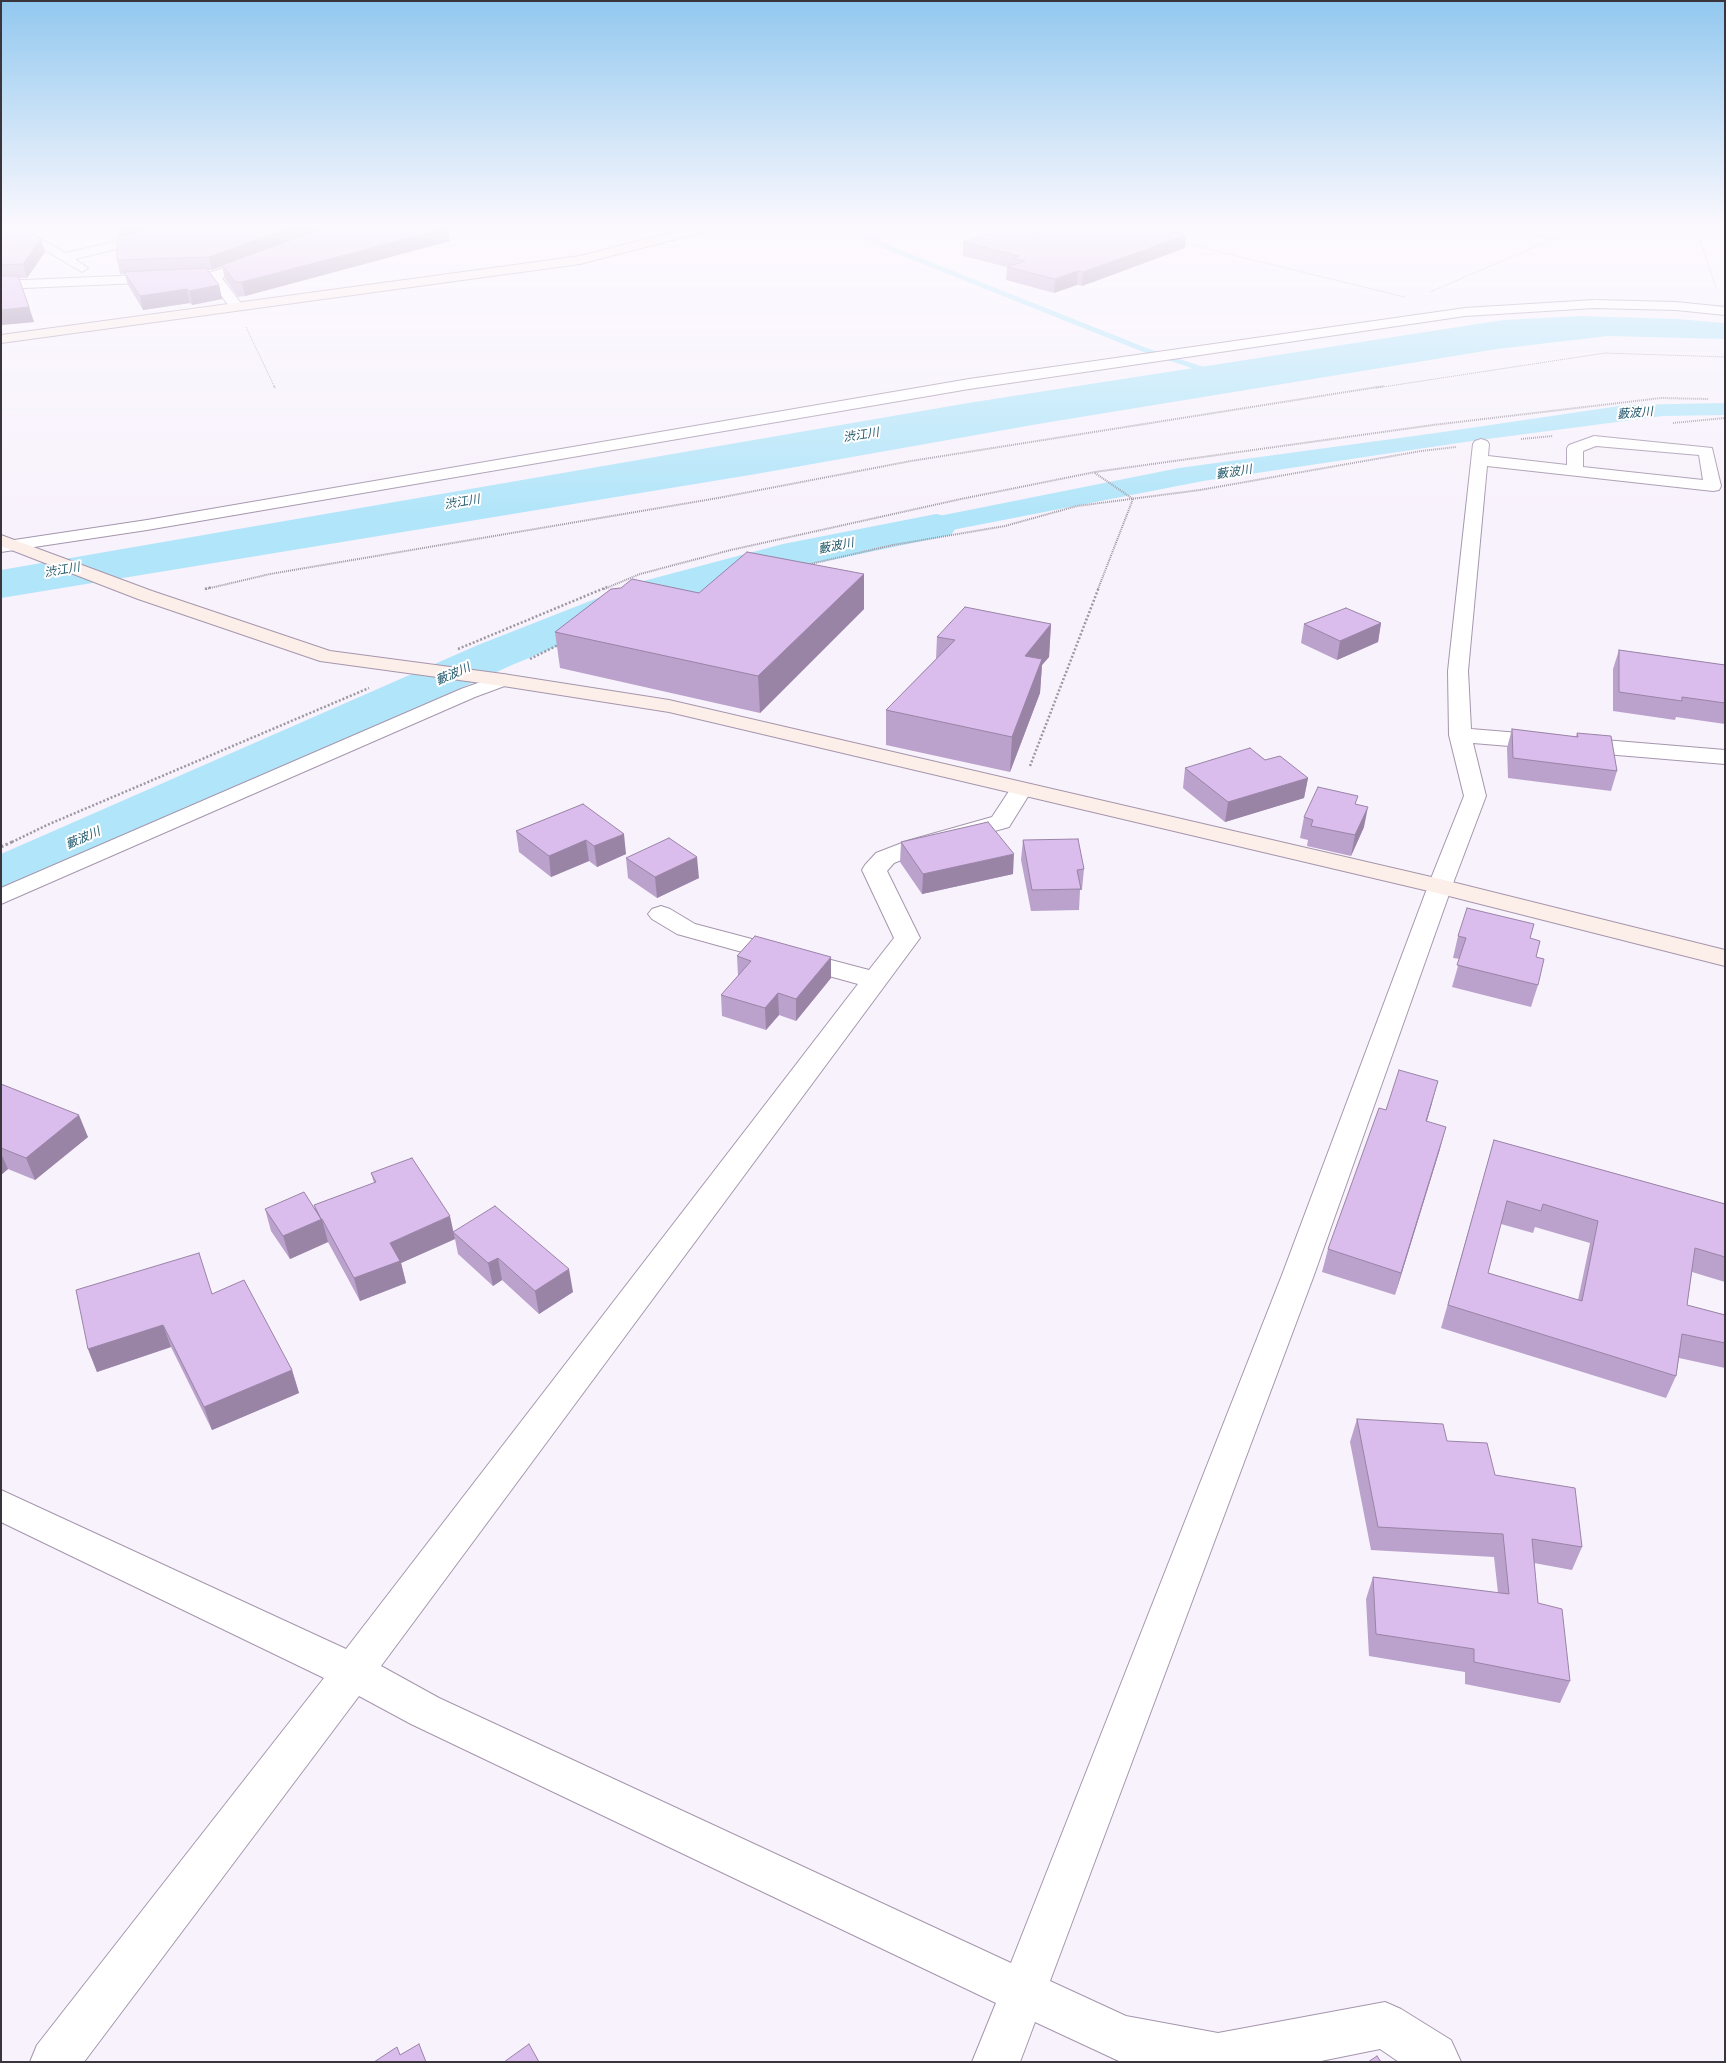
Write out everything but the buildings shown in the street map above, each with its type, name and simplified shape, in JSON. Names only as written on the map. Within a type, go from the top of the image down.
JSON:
[{"type":"street","points":[[1,339],[113,323]]},
{"type":"street","points":[[9,545],[156,523],[969,384],[1385,323]]},
{"type":"street","points":[[996,2062],[1298,1275],[1440,886],[1475,796],[1460,735],[1458,671],[1481,452],[1576,471],[1713,486],[1706,451],[1594,441],[1575,448],[1576,471]]},
{"type":"street","points":[[9,545],[154,598],[327,657],[494,679],[669,706],[1021,790],[1440,886],[1725,958]]},
{"type":"street","points":[[1,897],[468,693],[494,679]]},
{"type":"street","points":[[1460,735],[1725,757]]},
{"type":"street","points":[[54,2062],[353,1672],[907,938],[874,870],[885,858],[907,849],[1001,822],[1021,790]]},
{"type":"street","points":[[660,914],[686,929],[874,980]]},
{"type":"street","points":[[1,1505],[353,1672],[434,1715],[1123,2039],[1218,2057],[1385,2025],[1434,2057],[1437,2062]]},
{"type":"path","points":[[244,323],[275,388]]},
{"type":"path","points":[[154,598],[193,592],[270,574],[718,498],[911,460],[1140,423],[1605,353],[1725,357]]},
{"type":"path","points":[[1,847],[56,822],[420,670],[578,598],[640,574],[731,550],[961,499],[1095,472],[1433,425],[1661,398],[1708,399]]},
{"type":"path","points":[[1666,424],[1725,418]]},
{"type":"path","points":[[801,566],[893,545],[1005,526],[1078,506],[1200,490],[1421,451],[1481,452],[1558,435]]},
{"type":"path","points":[[1095,472],[1133,499]]},
{"type":"path","points":[[1021,790],[1133,499]]},
{"type":"path","points":[[494,679],[526,660],[561,644]]},
{"type":"water","name":"渋江川","points":[[1482,323],[1725,323],[1725,339],[1608,336],[1497,349],[1038,424],[756,474],[1,598],[1,570],[968,403]]},
{"type":"water","points":[[1725,403],[1725,415],[1663,416],[1472,441],[1203,481],[860,548],[834,537],[1179,468],[1626,405]]},
{"type":"waterway","points":[[1078,323],[1145,350],[1208,371]]},
{"type":"waterway","name":"藪波川","points":[[1,875],[495,655],[652,592],[783,557],[936,526]]}]
